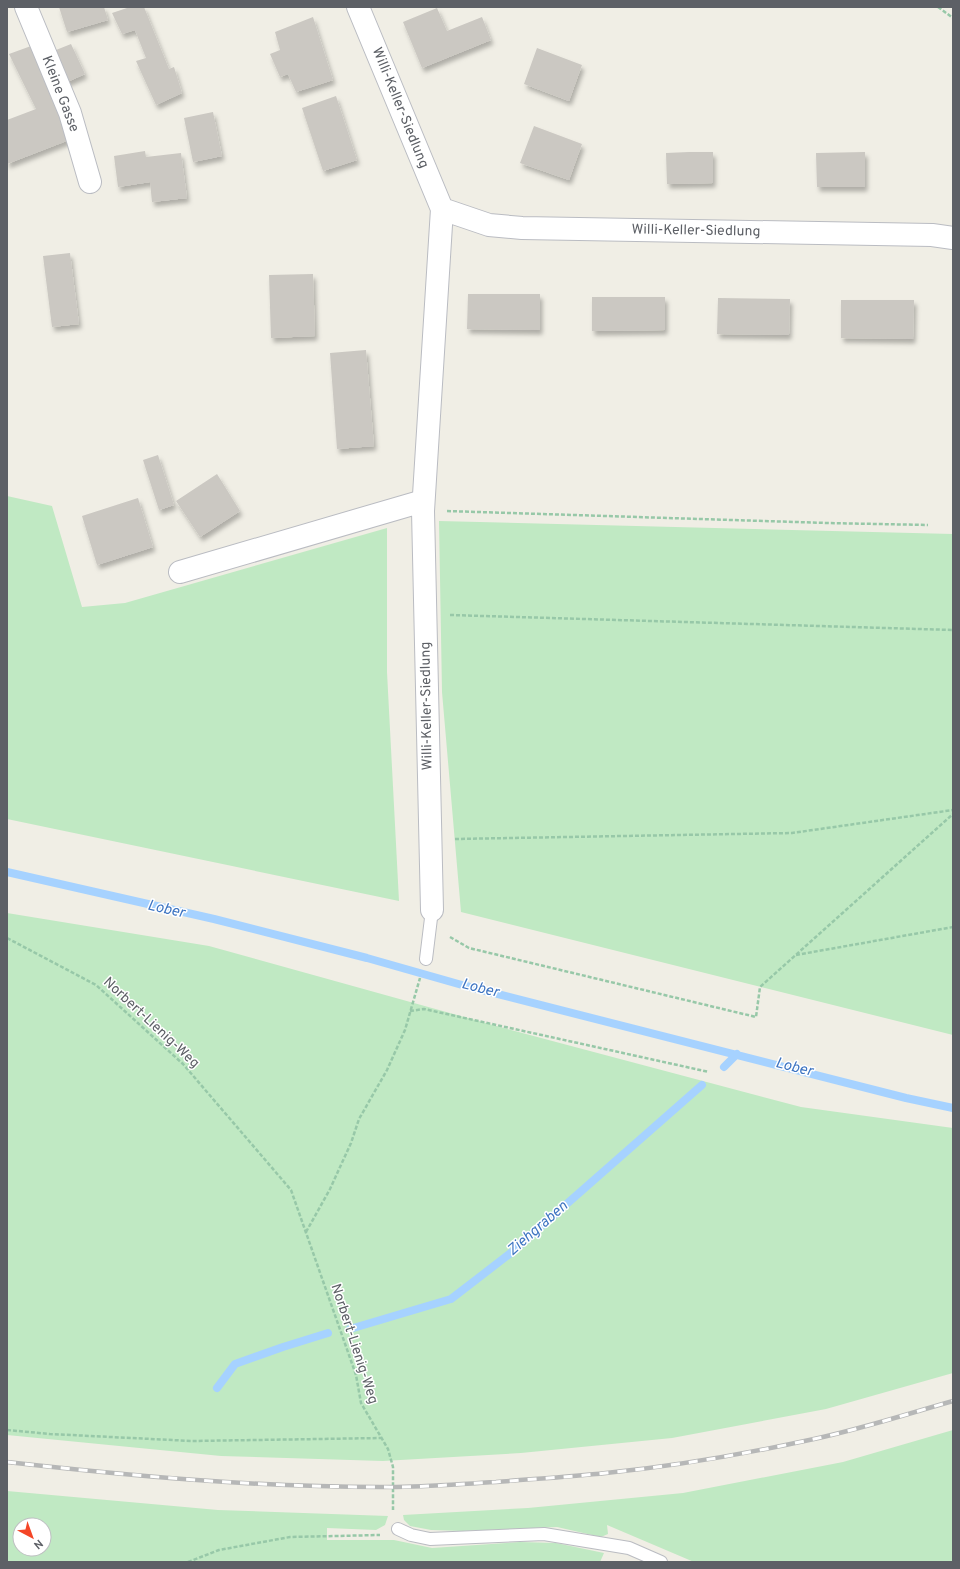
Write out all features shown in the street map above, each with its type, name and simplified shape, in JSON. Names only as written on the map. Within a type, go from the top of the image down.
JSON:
[{"type":"street","name":"Kleine Gasse","points":[[26,7],[70,114],[90,182]]},
{"type":"street","name":"Willi-Keller-Siedlung","points":[[358,7],[442,209],[423,506],[431,917]]},
{"type":"street","name":"Willi-Keller-Siedlung","points":[[442,209],[489,225],[522,228],[932,235],[953,238]]},
{"type":"street","points":[[180,572],[423,506]]},
{"type":"lane","points":[[426,959],[431,917]]},
{"type":"lane","points":[[398,1529],[411,1535],[430,1539],[544,1534],[629,1548],[661,1562]]},
{"type":"path","points":[[938,7],[953,18]]},
{"type":"path","points":[[423,506],[820,523],[928,525]]},
{"type":"path","points":[[425,616],[441,615],[953,630]]},
{"type":"path","points":[[430,840],[792,833],[953,810]]},
{"type":"path","points":[[431,917],[469,948],[756,1017],[760,987],[953,814]]},
{"type":"path","points":[[795,956],[953,927]]},
{"type":"path","name":"Norbert-Lienig-Weg","points":[[7,938],[96,985],[183,1064],[291,1190],[356,1375],[361,1403],[388,1449],[393,1467],[394,1511],[398,1529]]},
{"type":"path","points":[[306,1232],[330,1189],[351,1143],[359,1119],[387,1070],[405,1030],[426,959]]},
{"type":"path","points":[[410,1011],[424,1009],[709,1072]]},
{"type":"path","points":[[7,1430],[50,1434],[192,1441],[382,1438]]},
{"type":"path","points":[[188,1562],[219,1550],[290,1537],[381,1535],[398,1529]]},
{"type":"green space","points":[[7,496],[52,506],[82,607],[125,603],[387,528],[387,672],[399,901],[7,819]]},
{"type":"green space","points":[[439,521],[953,534],[953,1035],[461,912],[442,692]]},
{"type":"green space","points":[[7,913],[209,946],[511,1030],[801,1107],[953,1128],[953,1373],[826,1409],[672,1438],[521,1453],[383,1461],[221,1456],[7,1435]]},
{"type":"green space","points":[[953,1430],[953,1562],[694,1562],[607,1525],[608,1534],[601,1537],[557,1527],[463,1531],[431,1530],[410,1526],[404,1520],[403,1515],[528,1508],[683,1493],[843,1462]]},
{"type":"green space","points":[[7,1491],[218,1510],[388,1516],[385,1525],[376,1530],[327,1528],[327,1540],[394,1540],[432,1548],[520,1542],[556,1543],[604,1553],[600,1562],[7,1562]]},
{"type":"building","points":[[59,7],[104,7],[108,20],[67,32]]},
{"type":"building","points":[[130,7],[144,7],[169,69],[174,67],[182,93],[156,105],[136,61],[146,58],[135,30],[122,34],[112,13]]},
{"type":"building","points":[[437,8],[447,31],[482,17],[491,40],[422,68],[403,22]]},
{"type":"building","points":[[313,17],[333,80],[296,92],[288,74],[280,77],[270,54],[280,50],[275,32]]},
{"type":"building","points":[[71,44],[85,74],[65,83],[51,52]]},
{"type":"building","points":[[31,46],[69,140],[7,164],[7,120],[36,109],[9,54]]},
{"type":"building","points":[[537,48],[582,65],[569,101],[524,84]]},
{"type":"building","points":[[336,96],[357,160],[323,171],[302,108]]},
{"type":"building","points":[[213,112],[222,156],[193,162],[184,118]]},
{"type":"building","points":[[534,126],[582,144],[569,180],[520,163]]},
{"type":"building","points":[[145,151],[146,157],[181,153],[187,198],[152,202],[150,182],[118,187],[114,156]]},
{"type":"building","points":[[713,152],[713,183],[667,184],[666,153]]},
{"type":"building","points":[[865,152],[865,187],[817,187],[816,153]]},
{"type":"building","points":[[70,253],[79,324],[52,327],[43,256]]},
{"type":"building","points":[[313,274],[315,336],[271,338],[269,275]]},
{"type":"building","points":[[468,294],[540,294],[540,330],[467,329]]},
{"type":"building","points":[[592,297],[665,297],[665,330],[592,331]]},
{"type":"building","points":[[718,298],[790,299],[789,335],[717,334]]},
{"type":"building","points":[[841,300],[914,300],[913,339],[841,338]]},
{"type":"building","points":[[366,350],[374,446],[337,449],[330,353]]},
{"type":"building","points":[[158,455],[174,505],[159,510],[143,460]]},
{"type":"building","points":[[217,474],[240,511],[200,537],[176,501]]},
{"type":"building","points":[[138,498],[153,547],[97,565],[82,516]]},
{"type":"waterway","name":"Lober","points":[[7,872],[214,919],[367,958],[462,985],[906,1098],[953,1108]]},
{"type":"waterway","name":"Ziehgraben","points":[[724,1067],[737,1054]]},
{"type":"waterway","name":"Ziehgraben","points":[[350,1329],[451,1299],[512,1252],[702,1085]]},
{"type":"waterway","name":"Ziehgraben","points":[[217,1388],[235,1364],[328,1333]]},
{"type":"railway","points":[[7,1462],[193,1480],[286,1485],[395,1487],[496,1482],[578,1476],[632,1470],[736,1455],[832,1435],[953,1401]]}]
